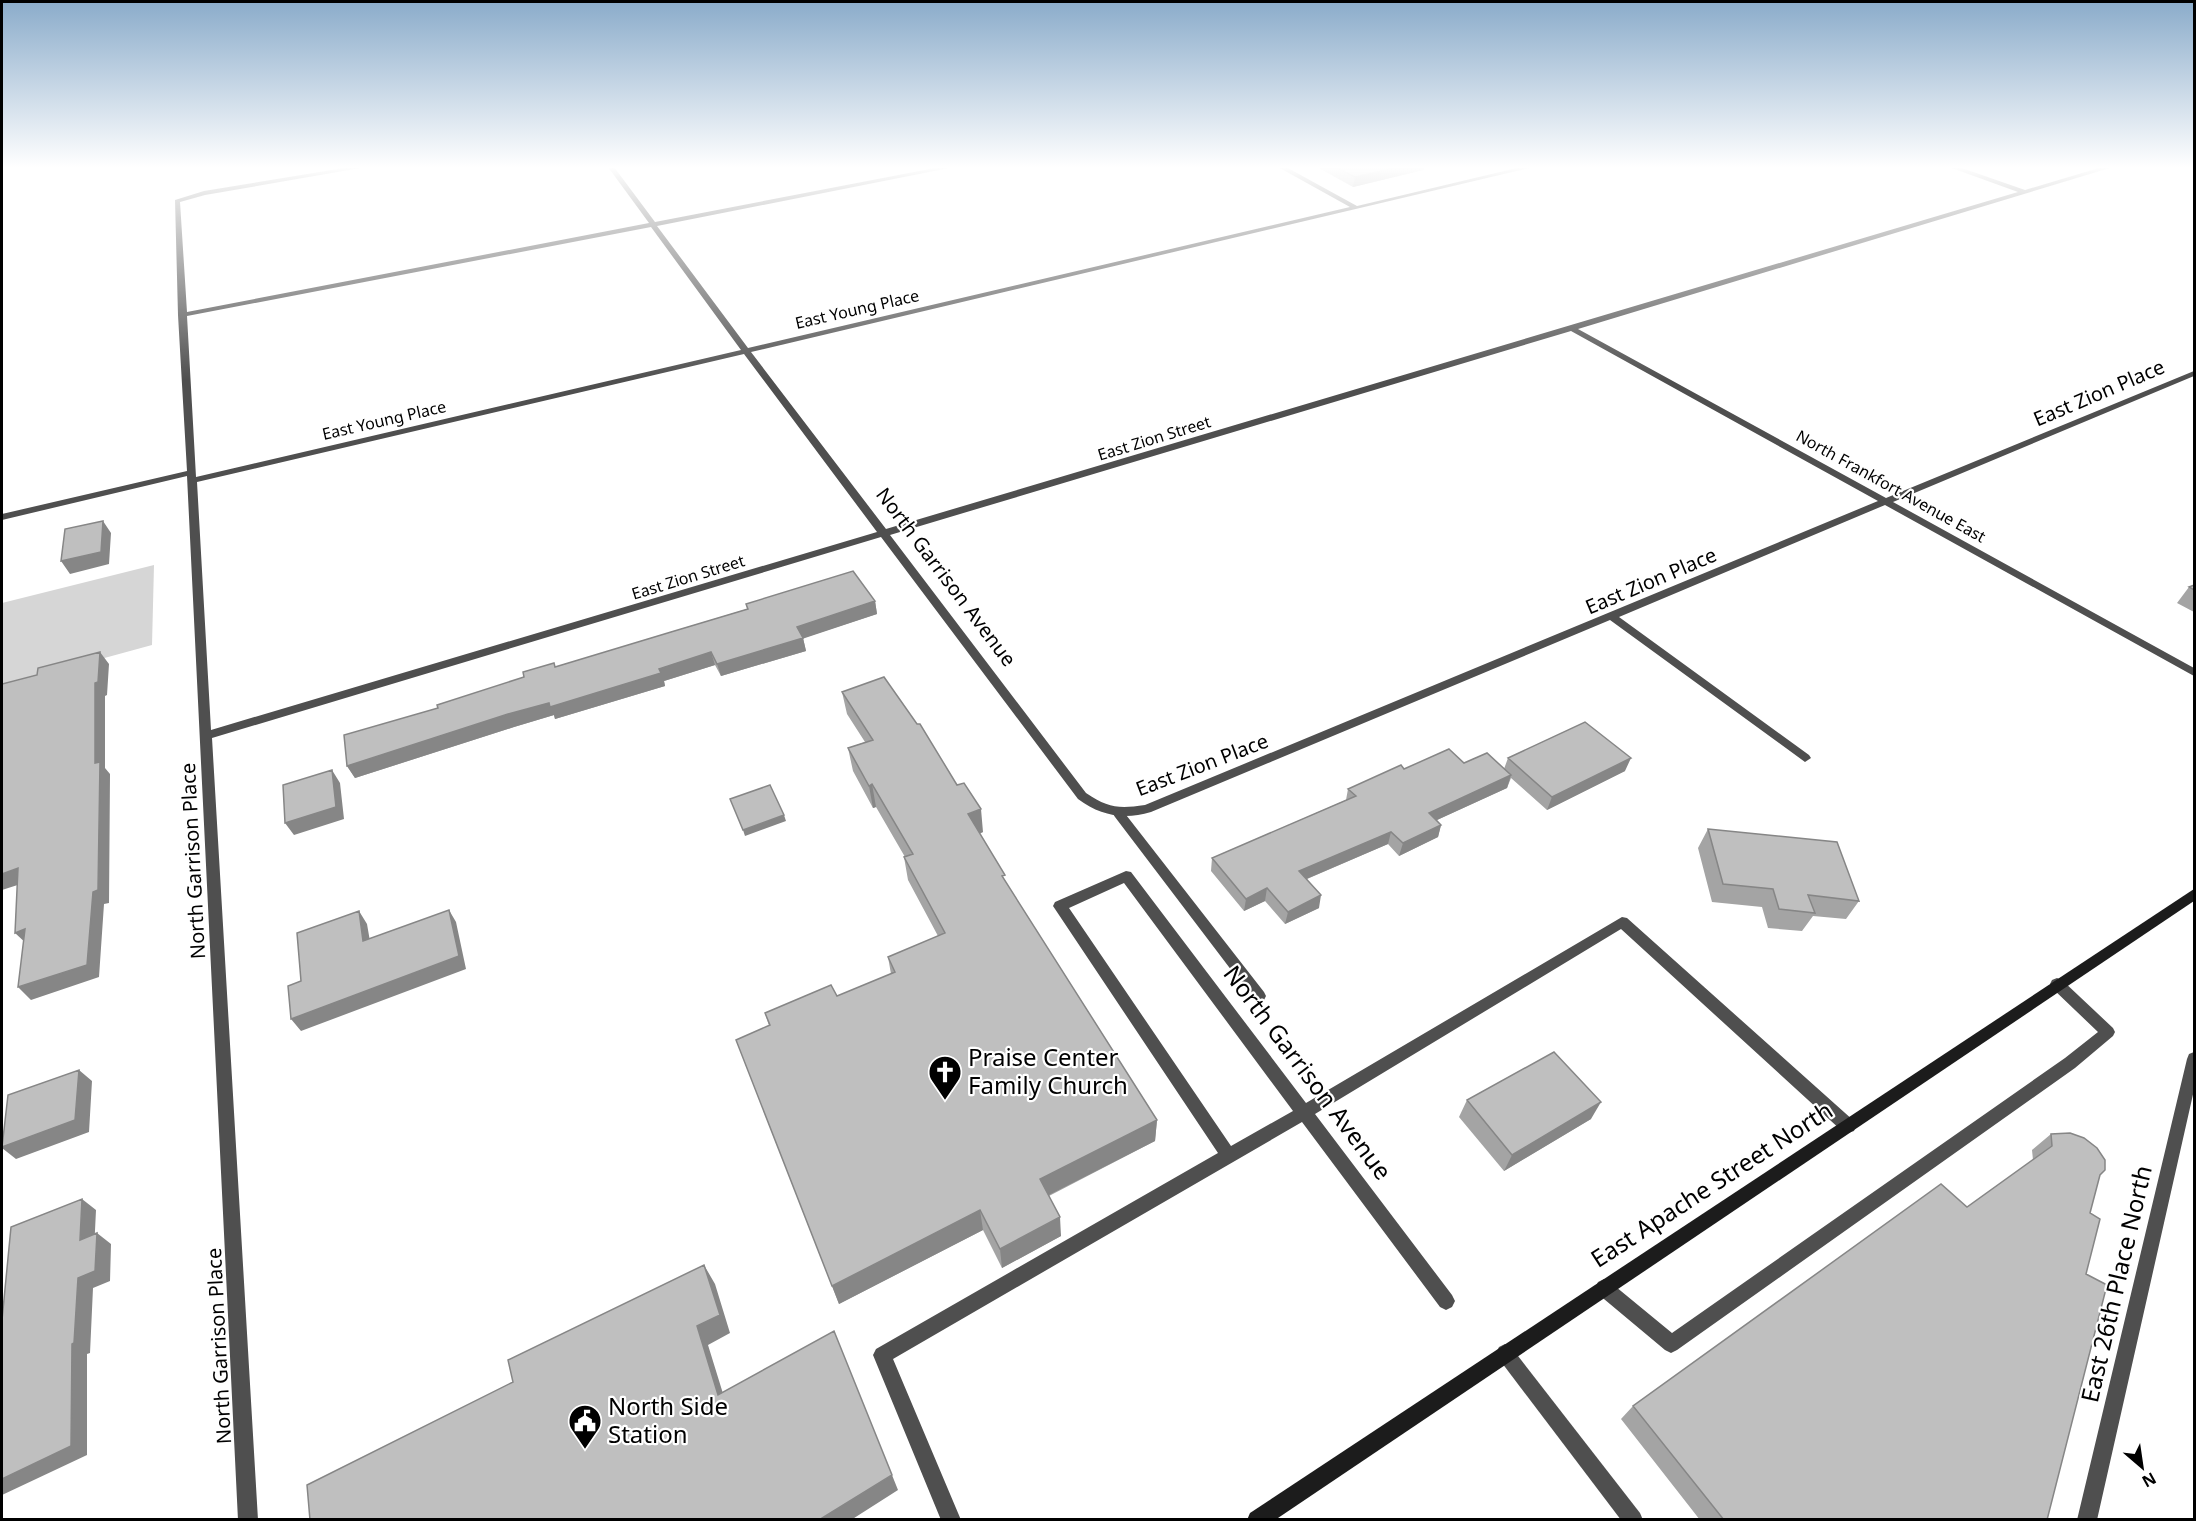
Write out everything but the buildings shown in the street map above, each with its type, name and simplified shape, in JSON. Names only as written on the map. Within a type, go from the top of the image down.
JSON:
[{"type":"main road","name":"East Apache Street North","points":[[1257,1520],[2194,894]]},
{"type":"street","name":"North Garrison Place","points":[[179,238],[248,1520]]},
{"type":"street","points":[[182,315],[586,238]]},
{"type":"street","name":"North Garrison Avenue","points":[[664,238],[1082,796],[1100,810],[1119,814],[1259,996]]},
{"type":"street","name":"East Young Place","points":[[2,517],[191,477],[1227,238]]},
{"type":"street","name":"East Zion Street","points":[[206,736],[1875,238]]},
{"type":"street","name":"North Frankfort Avenue East","points":[[1573,328],[2194,672]]},
{"type":"street","name":"East Zion Place","points":[[1119,814],[1148,809],[2194,374]]},
{"type":"street","points":[[1612,617],[1805,758]]},
{"type":"street","name":"North Garrison Avenue","points":[[1229,1156],[1060,906],[1126,876],[1446,1301]]},
{"type":"street","points":[[951,1520],[882,1355],[1305,1112],[1622,922],[1848,1126]]},
{"type":"street","points":[[1604,1288],[1671,1344],[2070,1063],[2108,1032],[2057,984]]},
{"type":"street","name":"East 26th Place North","points":[[2087,1520],[2194,1059]]},
{"type":"street","points":[[1505,1353],[1633,1520]]},
{"type":"shaded area","points":[[154,565],[152,645],[2,686],[2,603]]},
{"type":"place","name":"Praise Center Family Church","points":[[945,1101]]},
{"type":"place","name":"North Side Station","points":[[585,1450]]}]
